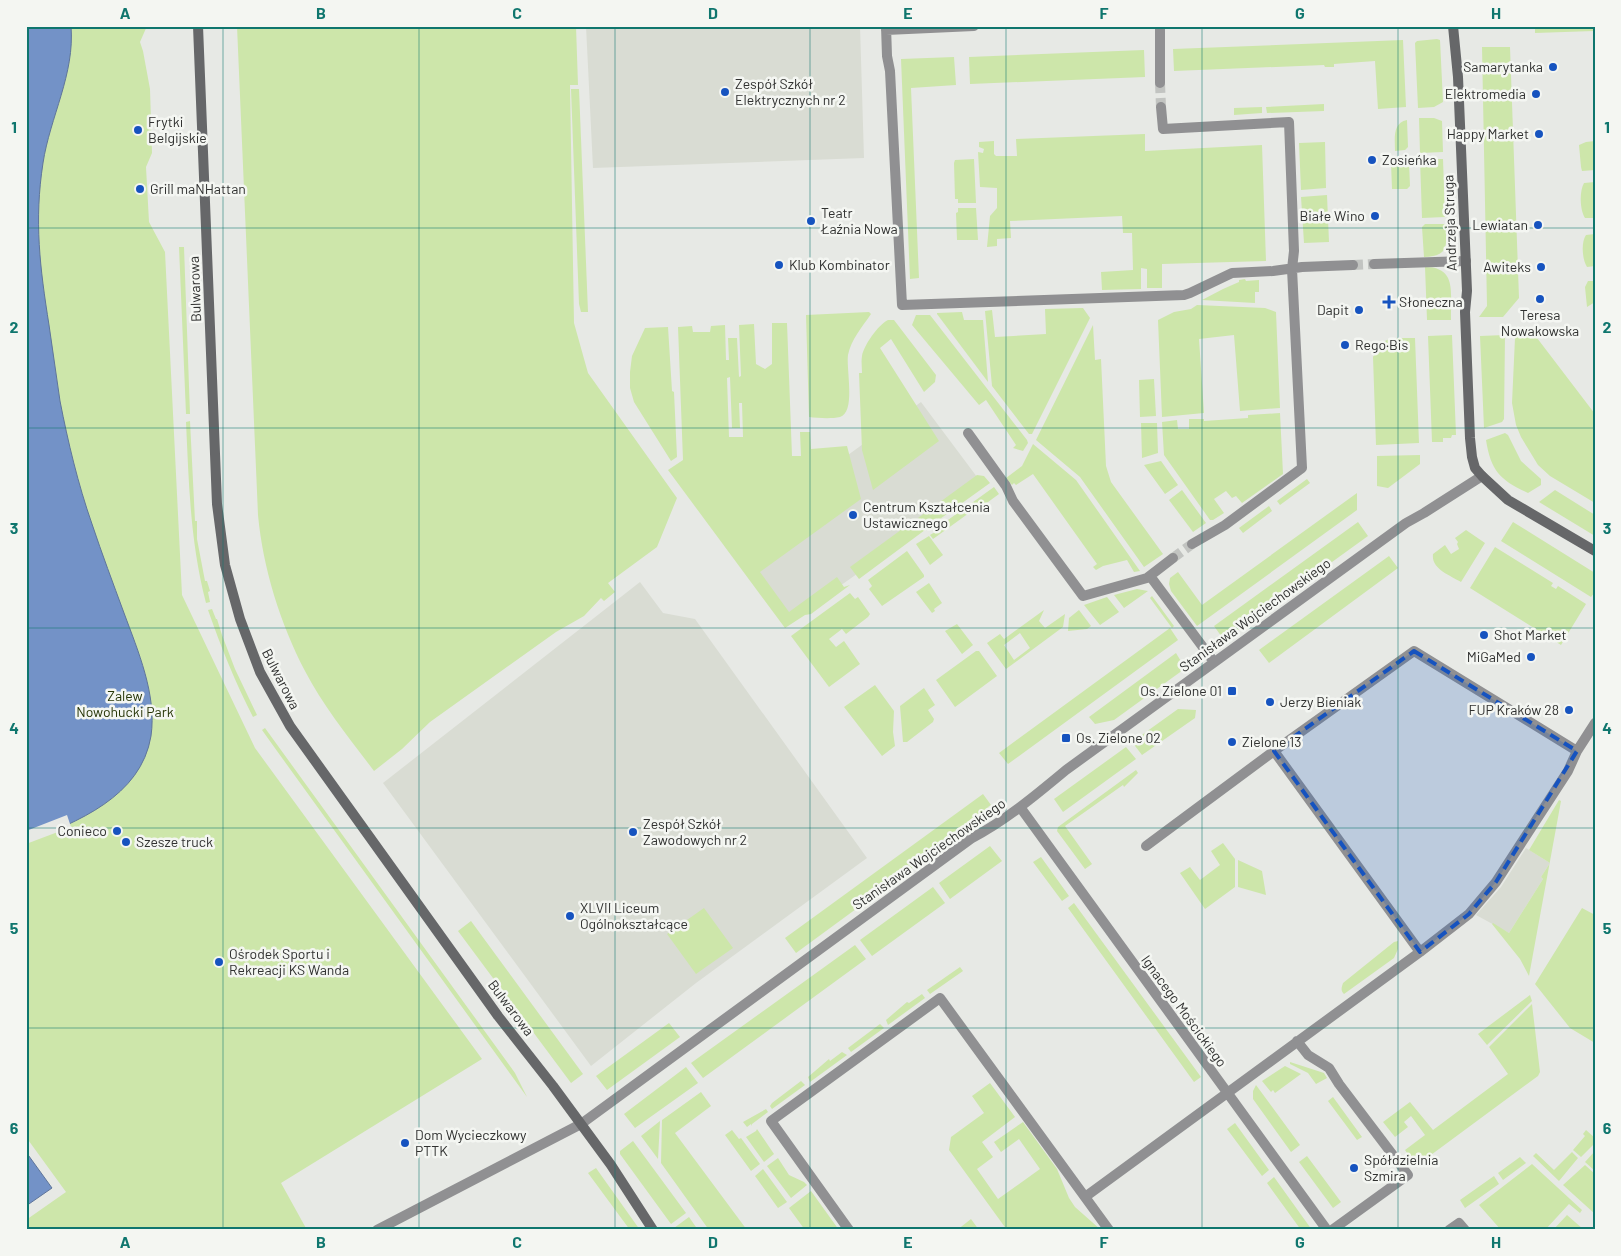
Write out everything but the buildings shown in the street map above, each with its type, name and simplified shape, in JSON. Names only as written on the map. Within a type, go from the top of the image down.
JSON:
[{"type":"street","name":"Bulwarowa","points":[[198,26],[219,524],[229,581],[248,642],[263,678],[290,726],[493,1009],[611,1165],[654,1230]]},
{"type":"street","points":[[974,26],[886,28],[887,56],[890,71],[902,305],[1174,296],[1190,294],[1232,273],[1353,265]]},
{"type":"street","points":[[1160,26],[1160,83]]},
{"type":"street","name":"Andrzeja Struga","points":[[1453,26],[1458,77],[1466,261],[1467,292],[1465,319],[1471,449],[1473,463],[1482,476]]},
{"type":"street","points":[[1161,107],[1163,129],[1289,122],[1294,251],[1292,269],[1302,468],[1225,525],[1192,544]]},
{"type":"street","points":[[1374,264],[1466,261]]},
{"type":"street","points":[[968,433],[1006,486],[1013,500],[1083,596],[1150,576],[1173,558]]},
{"type":"street","name":"Stanisława Wojciechowskiego","points":[[377,1230],[581,1124],[972,838],[989,829],[1020,807],[1066,770],[1406,523],[1482,476]]},
{"type":"street","points":[[1482,476],[1501,494],[1520,508],[1595,550]]},
{"type":"street","points":[[1150,576],[1214,662]]},
{"type":"street","points":[[1146,846],[1274,751],[1414,651],[1577,751]]},
{"type":"street","points":[[1085,1196],[1420,952],[1469,914],[1496,882],[1568,771],[1577,751],[1595,723]]},
{"type":"street","points":[[1274,751],[1420,952]]},
{"type":"street","name":"Ignacego Mościckiego","points":[[1020,807],[1327,1230]]},
{"type":"street","points":[[850,1230],[771,1121],[940,998],[1109,1230]]},
{"type":"street","points":[[1297,1042],[1308,1055],[1329,1068],[1408,1175],[1332,1230]]},
{"type":"street","points":[[1449,1230],[1459,1223],[1465,1230]]},
{"type":"highlighted area","points":[[1414,651],[1577,751],[1496,882],[1469,914],[1420,952],[1274,751]]},
{"type":"shaded area","name":"Zespół Szkół Elektrycznych nr 2","points":[[586,26],[860,26],[864,158],[593,168]]},
{"type":"shaded area","name":"Centrum Kształcenia Ustawicznego","points":[[921,402],[983,485],[786,624],[724,545]]},
{"type":"shaded area","name":"Zespół Szkół Zawodowych nr 2","points":[[640,582],[663,613],[695,619],[867,858],[696,983],[591,1066],[383,783]]},
{"type":"shaded area","points":[[1526,848],[1550,863],[1541,877],[1543,879],[1509,933],[1476,915],[1501,887]]},
{"type":"green space","name":"Zalew Nowohucki Park","points":[[26,26],[147,26],[140,42],[150,89],[152,153],[146,167],[149,222],[165,252],[182,595],[255,748],[482,1059],[281,1183],[307,1230],[26,1230],[26,1220],[66,1192],[26,1137]]},
{"type":"green space","points":[[237,26],[576,26],[578,85],[570,85],[574,323],[588,373],[677,498],[657,547],[608,583],[615,592],[604,601],[601,598],[584,616],[556,632],[430,722],[402,749],[374,771],[328,710],[296,653],[280,615],[268,575],[260,535]]},
{"type":"green space","points":[[1535,26],[1593,26],[1594,31],[1535,33]]},
{"type":"green space","points":[[1403,40],[1406,107],[1378,109],[1375,61],[1334,64],[1334,67],[1325,67],[1324,65],[1174,71],[1173,49]]},
{"type":"green space","points":[[1440,40],[1443,102],[1434,107],[1418,108],[1415,43],[1417,41]]},
{"type":"green space","points":[[1482,47],[1510,47],[1519,298],[1503,317],[1479,317],[1487,306]]},
{"type":"green space","points":[[1144,50],[1145,77],[970,84],[969,57]]},
{"type":"green space","points":[[954,57],[956,85],[911,88],[919,278],[910,279],[901,59]]},
{"type":"green space","points":[[571,89],[579,89],[588,312],[581,312],[579,304]]},
{"type":"green space","points":[[1324,104],[1324,111],[1267,113],[1266,107]]},
{"type":"green space","points":[[1262,107],[1262,113],[1234,115],[1234,108]]},
{"type":"green space","points":[[1419,118],[1434,118],[1442,121],[1443,152],[1420,153]]},
{"type":"green space","points":[[1407,120],[1408,147],[1405,150],[1395,151],[1395,132],[1399,124]]},
{"type":"green space","points":[[1145,134],[1145,151],[1262,145],[1266,261],[1162,264],[1162,288],[1147,288],[1147,269],[1141,268],[1141,289],[1102,290],[1101,272],[1133,270],[1132,233],[1123,233],[1122,216],[1010,221],[1011,238],[997,239],[997,246],[987,247],[990,216],[997,208],[997,188],[980,187],[978,152],[983,153],[984,149],[979,147],[979,142],[994,141],[994,154],[996,156],[1017,156],[1016,139]]},
{"type":"green space","points":[[1595,141],[1595,170],[1582,171],[1579,145]]},
{"type":"green space","points":[[1325,142],[1326,188],[1301,190],[1299,143]]},
{"type":"green space","points":[[974,159],[976,203],[958,203],[958,199],[955,199],[955,160]]},
{"type":"green space","points":[[1420,159],[1443,159],[1445,217],[1422,218]]},
{"type":"green space","points":[[1409,162],[1410,186],[1407,189],[1392,189],[1391,163]]},
{"type":"green space","points":[[1595,182],[1595,218],[1585,218],[1581,201],[1582,187],[1584,183]]},
{"type":"green space","points":[[1327,195],[1329,242],[1304,243],[1301,197]]},
{"type":"green space","points":[[958,208],[976,208],[978,240],[957,240],[956,213]]},
{"type":"green space","points":[[1425,224],[1446,224],[1446,243],[1442,252],[1424,257],[1422,227]]},
{"type":"green space","points":[[1595,234],[1595,266],[1587,267],[1583,255],[1583,242],[1586,235]]},
{"type":"green space","points":[[179,247],[184,247],[190,414],[186,414]]},
{"type":"green space","points":[[1425,267],[1436,268],[1447,277],[1451,292],[1451,320],[1427,320]]},
{"type":"green space","points":[[1245,279],[1246,281],[1259,280],[1259,292],[1255,292],[1255,303],[1202,300],[1239,282],[1239,280]]},
{"type":"green space","points":[[1588,281],[1595,281],[1595,302],[1587,307],[1585,287]]},
{"type":"green space","points":[[1197,305],[1265,308],[1276,312],[1280,408],[1240,411],[1234,335],[1199,339],[1204,413],[1162,417],[1158,320],[1174,312],[1191,309]]},
{"type":"green space","points":[[1083,308],[1090,318],[1032,434],[1029,434],[992,386],[985,311],[992,310],[995,337],[1046,334],[1045,309]]},
{"type":"green space","points":[[869,312],[871,314],[849,349],[849,399],[845,413],[836,418],[809,417],[806,315]]},
{"type":"green space","points":[[962,312],[964,320],[983,320],[988,382],[937,314]]},
{"type":"green space","points":[[916,315],[930,315],[1027,440],[1028,443],[1023,451],[1013,448],[1016,445],[986,400],[979,405],[912,325]]},
{"type":"green space","points":[[888,320],[894,320],[936,375],[935,382],[924,392],[891,339],[880,348],[939,441],[873,490],[862,450],[859,373],[862,373],[862,356],[868,341]]},
{"type":"green space","points":[[772,323],[787,323],[792,456],[801,456],[800,432],[810,432],[811,449],[847,446],[861,499],[760,572],[789,612],[837,577],[844,587],[850,585],[811,614],[805,615],[785,628],[668,470],[683,460],[678,327],[692,326],[693,332],[710,332],[711,326],[725,325],[726,360],[729,360],[728,338],[737,338],[739,377],[741,376],[739,325],[754,324],[756,364],[765,369],[772,364]],"holes":[[[730,377],[732,428],[740,428],[739,403],[742,403],[743,437],[729,437],[727,378]]]},
{"type":"green space","points":[[1093,325],[1095,360],[1101,359],[1106,466],[1111,482],[1163,554],[1144,567],[1080,477],[1036,440]]},
{"type":"green space","points":[[668,327],[677,457],[671,461],[634,402],[630,388],[632,356],[645,328]]},
{"type":"green space","points":[[1534,334],[1595,414],[1595,503],[1550,476],[1538,465],[1516,425],[1512,403],[1515,338],[1517,335]]},
{"type":"green space","points":[[1452,335],[1456,435],[1452,435],[1451,438],[1443,438],[1443,442],[1432,442],[1428,336]]},
{"type":"green space","points":[[1505,335],[1504,419],[1502,422],[1484,428],[1480,336]]},
{"type":"green space","points":[[1391,338],[1415,338],[1419,443],[1376,445],[1373,357],[1379,344]]},
{"type":"green space","points":[[1154,379],[1156,416],[1140,417],[1139,380]]},
{"type":"green space","points":[[1280,413],[1283,474],[1242,503],[1236,496],[1232,498],[1226,491],[1214,499],[1224,513],[1210,520],[1164,455],[1162,422],[1177,420],[1178,429],[1189,429],[1189,419],[1204,419],[1204,421],[1248,418],[1248,415]]},
{"type":"green space","points":[[190,421],[197,539],[205,581],[207,581],[210,591],[208,592],[210,602],[206,603],[193,535],[191,513],[186,422]]},
{"type":"green space","points":[[1141,423],[1157,423],[1158,453],[1142,458]]},
{"type":"green space","points":[[1505,433],[1508,435],[1521,461],[1541,479],[1541,485],[1528,493],[1504,479],[1498,473],[1491,460],[1486,440]]},
{"type":"green space","points":[[1033,444],[1076,480],[1140,571],[1134,572],[1127,560],[1103,566],[1096,570],[1093,567],[1097,564],[1033,474],[1016,485],[1014,483],[1012,485],[1006,478],[1022,466]]},
{"type":"green space","points":[[1420,455],[1420,464],[1388,488],[1377,486],[1377,456]]},
{"type":"green space","points":[[1161,461],[1178,485],[1165,494],[1144,465]]},
{"type":"green space","points":[[977,475],[984,476],[990,483],[926,529],[918,518]]},
{"type":"green space","points":[[1307,479],[1310,483],[1280,505],[1277,501]]},
{"type":"green space","points":[[994,487],[999,494],[933,539],[930,535],[935,532],[934,530]]},
{"type":"green space","points":[[1182,490],[1206,523],[1193,532],[1169,500]]},
{"type":"green space","points":[[1555,490],[1595,515],[1595,536],[1539,502]]},
{"type":"green space","points":[[1357,493],[1357,510],[1197,626],[1171,591],[1170,578],[1178,572],[1202,605]]},
{"type":"green space","points":[[1269,506],[1272,511],[1243,533],[1239,528]]},
{"type":"green space","points":[[916,519],[925,530],[859,579],[850,567]]},
{"type":"green space","points":[[1358,522],[1368,536],[1224,640],[1214,626]]},
{"type":"green space","points":[[1513,522],[1595,573],[1595,592],[1591,597],[1501,541]]},
{"type":"green space","points":[[1466,530],[1485,543],[1461,582],[1438,568],[1433,559],[1433,554],[1445,545],[1451,554],[1459,549],[1455,538]]},
{"type":"green space","points":[[929,536],[943,555],[930,565],[916,544]]},
{"type":"green space","points":[[1495,547],[1553,583],[1551,586],[1556,589],[1558,586],[1586,604],[1561,645],[1470,588]]},
{"type":"green space","points":[[907,551],[924,577],[882,606],[869,589],[872,586],[868,580]]},
{"type":"green space","points":[[1389,556],[1398,568],[1269,663],[1259,650]]},
{"type":"green space","points":[[929,583],[942,603],[932,613],[916,592]]},
{"type":"green space","points":[[1137,589],[1148,591],[1124,608],[1114,595]]},
{"type":"green space","points":[[850,593],[855,599],[858,597],[870,614],[846,634],[842,629],[829,639],[836,647],[844,641],[860,664],[829,687],[791,636]]},
{"type":"green space","points":[[1152,596],[1174,626],[1172,628],[1150,598]]},
{"type":"green space","points":[[1107,597],[1119,612],[1100,625],[1084,605]]},
{"type":"green space","points":[[212,609],[235,669],[257,715],[253,717],[234,678],[218,637],[208,610]]},
{"type":"green space","points":[[1044,610],[1039,621],[1045,628],[1065,614],[1063,627],[1006,669],[987,643],[1000,634],[1004,639]],"holes":[[[1020,633],[1030,648],[1014,660],[1004,645]]]},
{"type":"green space","points":[[1079,610],[1091,626],[1087,629],[1068,631],[1069,618]]},
{"type":"green space","points":[[957,624],[973,645],[962,654],[945,631]]},
{"type":"green space","points":[[1170,628],[1178,640],[1008,764],[999,753]]},
{"type":"green space","points":[[976,651],[979,651],[997,676],[955,707],[936,680]]},
{"type":"green space","points":[[1176,653],[1185,668],[1183,670],[1114,720],[1095,724],[1089,717]]},
{"type":"green space","points":[[875,685],[894,711],[893,732],[895,746],[882,756],[844,707]]},
{"type":"green space","points":[[924,688],[935,705],[928,710],[934,719],[933,722],[907,742],[903,742],[900,706]]},
{"type":"green space","points":[[1178,709],[1196,710],[1195,718],[1142,755],[1132,742]]},
{"type":"green space","points":[[265,728],[515,1073],[527,1097],[262,730]]},
{"type":"green space","points":[[1126,747],[1136,759],[1063,812],[1054,799]]},
{"type":"green space","points":[[1136,770],[1138,773],[1124,787],[1123,785],[1065,826],[1092,864],[1085,869],[1057,831],[1058,827]]},
{"type":"green space","points":[[983,794],[991,805],[988,807],[991,810],[796,953],[785,938]]},
{"type":"green space","points":[[1559,800],[1561,801],[1550,863],[1529,850]]},
{"type":"green space","points":[[1223,843],[1235,859],[1235,887],[1205,909],[1180,873],[1190,867],[1200,880],[1220,865],[1211,851]]},
{"type":"green space","points":[[990,846],[1002,861],[950,899],[939,883]]},
{"type":"green space","points":[[1041,857],[1069,896],[1062,901],[1033,862]]},
{"type":"green space","points":[[1238,860],[1262,871],[1266,895],[1238,887]]},
{"type":"green space","points":[[1550,864],[1529,976],[1520,959],[1492,924],[1509,933],[1543,879],[1541,877]]},
{"type":"green space","points":[[933,887],[945,903],[872,956],[860,940]]},
{"type":"green space","points":[[1074,903],[1201,1077],[1194,1082],[1068,908]]},
{"type":"green space","points":[[704,908],[733,948],[696,974],[667,934]]},
{"type":"green space","points":[[1582,908],[1595,915],[1595,1043],[1570,1028],[1535,984]]},
{"type":"green space","points":[[471,921],[583,1074],[571,1083],[458,931]]},
{"type":"green space","points":[[1398,941],[1398,949],[1394,958],[1344,994],[1342,990],[1343,983],[1394,942]]},
{"type":"green space","points":[[855,945],[866,959],[703,1078],[691,1063]]},
{"type":"green space","points":[[960,967],[963,971],[930,994],[927,990]]},
{"type":"green space","points":[[922,994],[925,998],[888,1025],[886,1020],[907,1002],[909,1003]]},
{"type":"green space","points":[[1530,995],[1532,1001],[1487,1045],[1478,1034]]},
{"type":"green space","points":[[1532,1004],[1540,1072],[1538,1076],[1416,1166],[1405,1150],[1425,1135],[1411,1116],[1404,1122],[1408,1127],[1395,1137],[1383,1122],[1410,1102],[1433,1130],[1508,1074],[1489,1047]]},
{"type":"green space","points":[[669,1023],[680,1037],[607,1090],[596,1076]]},
{"type":"green space","points":[[880,1024],[884,1028],[851,1052],[848,1048]]},
{"type":"green space","points":[[842,1052],[847,1055],[810,1082],[808,1077],[829,1059],[830,1061]]},
{"type":"green space","points":[[1290,1062],[1324,1073],[1327,1078],[1316,1084],[1308,1073],[1290,1064]]},
{"type":"green space","points":[[1285,1066],[1301,1074],[1275,1093],[1273,1090],[1271,1092],[1262,1081]]},
{"type":"green space","points":[[686,1067],[698,1083],[635,1128],[624,1114]]},
{"type":"green space","points":[[801,1081],[805,1085],[772,1109],[770,1106],[772,1103]]},
{"type":"green space","points":[[990,1083],[1015,1117],[982,1142],[993,1157],[977,1169],[998,1199],[1040,1169],[1019,1139],[1001,1152],[994,1142],[1023,1122],[1057,1169],[1069,1198],[1075,1207],[1101,1230],[1007,1230],[949,1150],[951,1137],[984,1113],[972,1096]]},
{"type":"green space","points":[[1256,1085],[1300,1145],[1291,1152],[1253,1099],[1253,1091]]},
{"type":"green space","points":[[701,1092],[711,1106],[675,1133],[747,1230],[709,1230],[661,1163],[662,1120]]},
{"type":"green space","points":[[1333,1097],[1362,1137],[1357,1140],[1328,1101]]},
{"type":"green space","points":[[766,1109],[768,1112],[752,1124],[752,1126],[751,1124],[747,1127],[743,1122]]},
{"type":"green space","points":[[660,1121],[658,1159],[641,1136]]},
{"type":"green space","points":[[1235,1123],[1269,1170],[1262,1176],[1227,1129]]},
{"type":"green space","points":[[757,1129],[774,1154],[764,1162],[746,1137]]},
{"type":"green space","points":[[732,1130],[739,1139],[741,1138],[760,1164],[751,1171],[725,1135]]},
{"type":"green space","points":[[1586,1130],[1595,1138],[1595,1143],[1581,1157],[1573,1150],[1585,1136],[1583,1134]]},
{"type":"green space","points":[[633,1141],[686,1213],[671,1224],[620,1154],[620,1151]]},
{"type":"green space","points":[[1595,1151],[1595,1171],[1585,1162]]},
{"type":"green space","points":[[1572,1152],[1578,1158],[1559,1181],[1533,1156],[1536,1153],[1554,1170]]},
{"type":"green space","points":[[1307,1156],[1341,1202],[1333,1208],[1299,1162]]},
{"type":"green space","points":[[1520,1157],[1526,1163],[1503,1180],[1498,1173]]},
{"type":"green space","points":[[778,1158],[789,1175],[807,1185],[791,1198],[767,1166]]},
{"type":"green space","points":[[1532,1164],[1582,1210],[1580,1213],[1569,1204],[1545,1230],[1501,1230],[1479,1205]]},
{"type":"green space","points":[[1585,1165],[1595,1174],[1595,1214],[1563,1185]]},
{"type":"green space","points":[[596,1168],[640,1230],[630,1230],[588,1173]]},
{"type":"green space","points":[[763,1169],[787,1202],[778,1208],[755,1176]]},
{"type":"green space","points":[[1494,1176],[1499,1184],[1465,1208],[1460,1200]]},
{"type":"green space","points":[[1274,1177],[1312,1230],[1301,1230],[1267,1183]]},
{"type":"green space","points":[[811,1191],[839,1230],[805,1230],[789,1208]]},
{"type":"green space","points":[[1567,1215],[1583,1229],[1553,1230]]},
{"type":"green space","points":[[689,1217],[698,1230],[675,1230],[674,1228]]},
{"type":"green space","points":[[971,1219],[979,1230],[957,1230]]},
{"type":"water","points":[[26,26],[71,26],[71,44],[66,78],[46,146],[40,184],[39,244],[43,284],[66,432],[82,494],[145,673],[149,689],[152,721],[151,736],[145,757],[121,791],[85,816],[26,842]]},
{"type":"water","points":[[26,1152],[52,1188],[26,1206]]},
{"type":"pier","points":[[67,815],[71,827],[26,844],[26,831]]},
{"type":"tunnel","points":[[1160,83],[1161,107]]},
{"type":"tunnel","points":[[1353,265],[1374,264]]},
{"type":"tunnel","points":[[1173,558],[1192,544]]},
{"type":"place","name":"Samarytanka","points":[[1553,67]]},
{"type":"place","name":"Zespół Szkół Elektrycznych nr 2","points":[[725,92]]},
{"type":"place","name":"Elektromedia","points":[[1536,94]]},
{"type":"place","name":"Frytki Belgijskie","points":[[138,130]]},
{"type":"place","name":"Happy Market","points":[[1539,134]]},
{"type":"place","name":"Zosieńka","points":[[1372,160]]},
{"type":"place","name":"Grill maNHattan","points":[[140,189]]},
{"type":"place","name":"Białe Wino","points":[[1375,216]]},
{"type":"place","name":"Teatr Łaźnia Nowa","points":[[811,221]]},
{"type":"place","name":"Lewiatan","points":[[1538,225]]},
{"type":"place","name":"Klub Kombinator","points":[[779,265]]},
{"type":"place","name":"Awiteks","points":[[1541,267]]},
{"type":"place","name":"Teresa Nowakowska","points":[[1540,299]]},
{"type":"place","name":"Słoneczna","points":[[1389,302]]},
{"type":"place","name":"Dapit","points":[[1359,310]]},
{"type":"place","name":"Rego·Bis","points":[[1345,345]]},
{"type":"place","name":"Centrum Kształcenia Ustawicznego","points":[[853,515]]},
{"type":"place","name":"Shot Market","points":[[1484,635]]},
{"type":"place","name":"MiGaMed","points":[[1531,657]]},
{"type":"place","name":"Os. Zielone 01","points":[[1232,691]]},
{"type":"place","name":"Jerzy Bieniak","points":[[1270,702]]},
{"type":"place","name":"FUP Kraków 28","points":[[1569,710]]},
{"type":"place","name":"Os. Zielone 02","points":[[1066,738]]},
{"type":"place","name":"Zielone 13","points":[[1232,742]]},
{"type":"place","name":"Conieco","points":[[117,831]]},
{"type":"place","name":"Zespół Szkół Zawodowych nr 2","points":[[633,832]]},
{"type":"place","name":"Szesze truck","points":[[126,842]]},
{"type":"place","name":"XLVII Liceum Ogólnokształcące","points":[[570,916]]},
{"type":"place","name":"Ośrodek Sportu i Rekreacji KS Wanda","points":[[219,962]]},
{"type":"place","name":"Dom Wycieczkowy PTTK","points":[[405,1143]]},
{"type":"place","name":"Spółdzielnia Szmira","points":[[1354,1168]]}]
